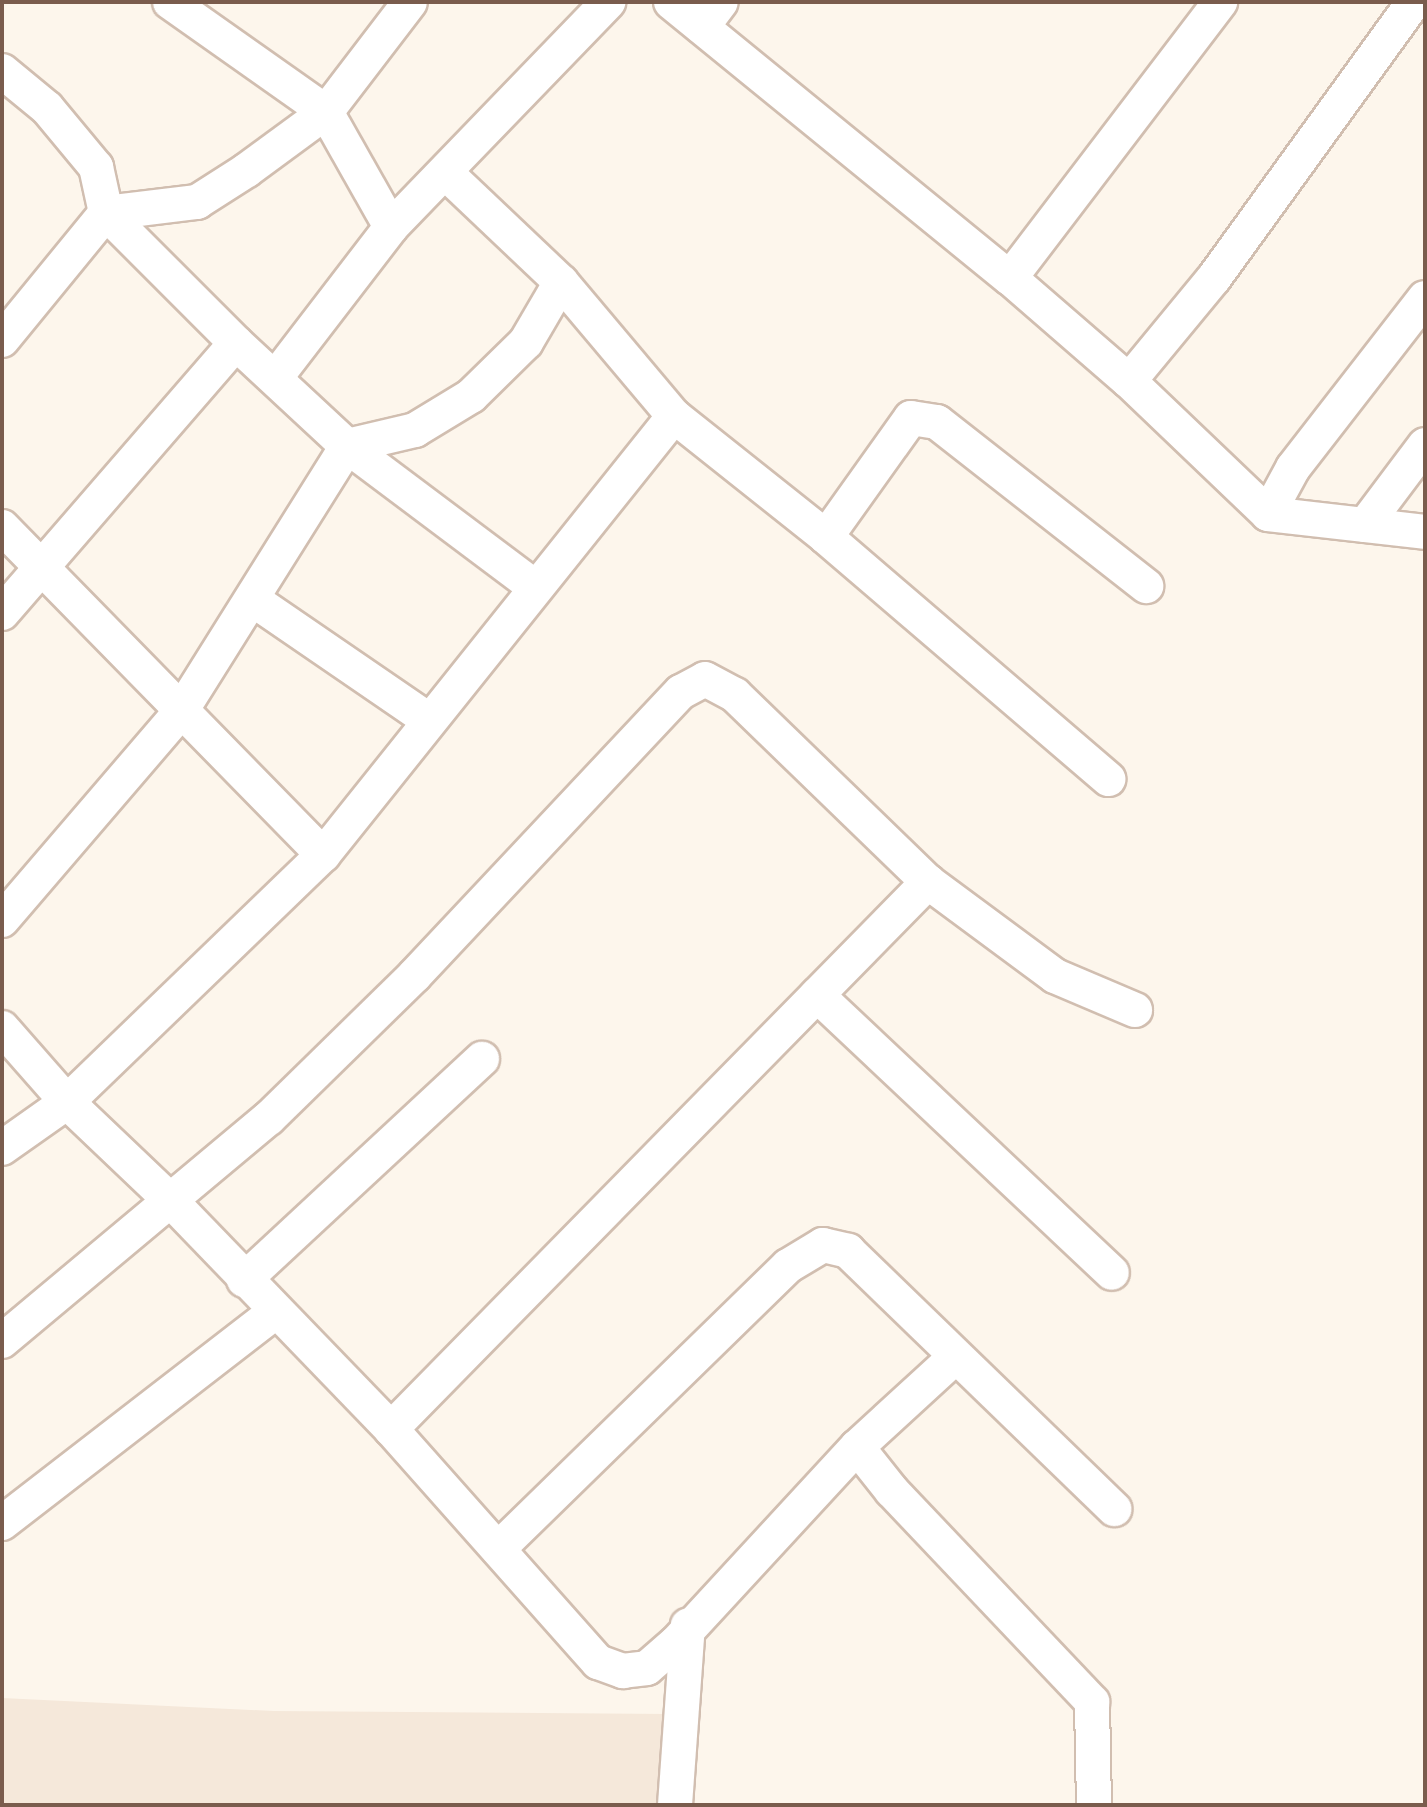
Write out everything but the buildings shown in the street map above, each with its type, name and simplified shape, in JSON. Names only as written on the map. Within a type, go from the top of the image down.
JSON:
[{"type":"street","points":[[170,2],[326,112],[391,227]]},
{"type":"street","points":[[2,340],[106,213],[197,202],[326,112],[410,2]]},
{"type":"street","points":[[276,377],[391,227],[608,2]]},
{"type":"street","points":[[671,2],[711,14],[1129,381],[1268,514],[1425,532]]},
{"type":"street","points":[[1010,278],[1220,2]]},
{"type":"street","points":[[1129,381],[1223,266],[1414,2]]},
{"type":"street","points":[[2,71],[47,108],[96,167],[106,213],[236,343],[347,446],[536,588]]},
{"type":"street","points":[[445,172],[561,282],[674,416],[826,537],[1108,779]]},
{"type":"street","points":[[2,920],[181,711],[347,446],[415,430],[471,396],[526,342],[561,282]]},
{"type":"street","points":[[1268,514],[1293,468],[1425,298]]},
{"type":"street","points":[[2,613],[39,564],[236,343]]},
{"type":"street","points":[[2,1148],[67,1102],[323,855],[674,416]]},
{"type":"street","points":[[826,537],[911,418],[937,422],[1146,586]]},
{"type":"street","points":[[1365,525],[1425,445]]},
{"type":"street","points":[[2,527],[323,855]]},
{"type":"street","points":[[252,599],[429,720]]},
{"type":"street","points":[[2,1341],[172,1202],[355,1036],[681,692],[705,679],[735,695],[928,882],[1055,976],[1135,1010]]},
{"type":"street","points":[[391,1429],[928,882]]},
{"type":"street","points":[[817,995],[1112,1273]]},
{"type":"street","points":[[2,1028],[67,1102],[172,1202],[391,1429],[598,1662],[610,1667],[623,1671],[647,1668],[676,1643],[688,1625],[857,1447],[954,1358]]},
{"type":"street","points":[[244,1280],[482,1059]]},
{"type":"street","points":[[498,1549],[788,1266],[823,1245],[848,1251],[954,1358],[1114,1509]]},
{"type":"street","points":[[2,1523],[275,1312]]},
{"type":"street","points":[[857,1447],[892,1491],[1092,1702],[1094,1805]]},
{"type":"street","points":[[675,1805],[688,1625]]},
{"type":"shaded area","points":[[2,1698],[274,1711],[669,1714],[672,1805],[2,1805]]}]
